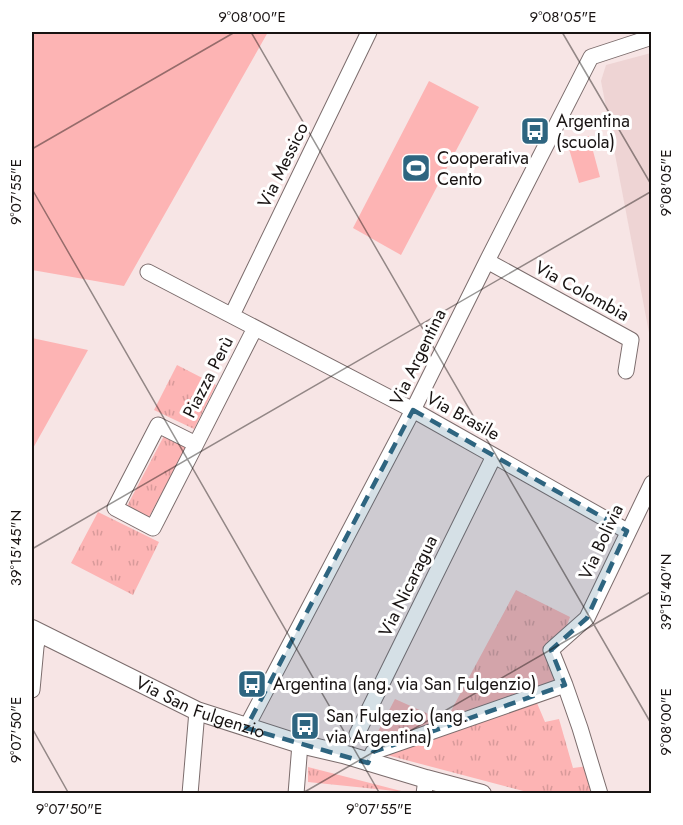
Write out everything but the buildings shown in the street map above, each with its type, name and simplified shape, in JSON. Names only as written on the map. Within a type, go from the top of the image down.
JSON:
[{"type":"street","name":"Via Messico","points":[[232,315],[369,32]]},
{"type":"street","name":"Via Argentina","points":[[246,728],[413,410],[591,57],[651,37]]},
{"type":"street","name":"Via Colombia","points":[[487,261],[631,340],[626,371]]},
{"type":"street","name":"Via Brasile","points":[[148,272],[413,410],[627,531]]},
{"type":"street","name":"Piazza Perù","points":[[196,444],[158,425],[115,508],[153,528],[196,444],[255,328]]},
{"type":"street","name":"Via Nicaragua","points":[[357,734],[494,456]]},
{"type":"street","name":"Via Bolivia","points":[[565,685],[551,650],[587,618],[651,483]]},
{"type":"street","name":"Via San Fulgenzio","points":[[35,632],[197,711],[300,744],[343,754],[425,787],[482,794]]},
{"type":"street","points":[[32,690],[35,632]]},
{"type":"street","points":[[368,763],[373,752],[565,685],[600,794]]},
{"type":"street","points":[[190,794],[197,711]]},
{"type":"street","points":[[296,794],[300,744]]},
{"type":"highlighted area","points":[[413,410],[627,531],[587,618],[551,650],[565,685],[373,752],[368,763],[246,728]]},
{"type":"shaded area","points":[[652,53],[651,343],[601,81],[606,65]]},
{"type":"green space","points":[[32,32],[268,32],[124,286],[32,270]]},
{"type":"green space","name":"Cooperativa Cento","points":[[429,81],[479,107],[401,255],[353,228]]},
{"type":"green space","points":[[589,136],[600,177],[579,183],[567,142]]},
{"type":"green space","points":[[32,338],[88,350],[32,450]]},
{"type":"green space","points":[[177,365],[216,385],[194,429],[154,410]]},
{"type":"green space","points":[[165,434],[187,446],[149,517],[127,506]]},
{"type":"green space","points":[[98,512],[159,542],[133,595],[71,563]]},
{"type":"green space","points":[[516,590],[570,617],[554,661],[561,680],[445,722]]},
{"type":"green space","points":[[395,699],[442,720],[376,745],[372,743]]},
{"type":"green space","points":[[537,703],[545,722],[559,719],[573,768],[588,766],[595,793],[531,793],[383,754],[421,742]]},
{"type":"green space","points":[[308,767],[405,792],[308,782]]},
{"type":"place","name":"Argentina (scuola)","points":[[535,131]]},
{"type":"place","name":"Cooperativa Cento","points":[[416,168]]},
{"type":"place","name":"Argentina (ang. via San Fulgenzio)","points":[[252,684]]},
{"type":"place","name":"San Fulgezio (ang. via Argentina)","points":[[305,726]]}]
